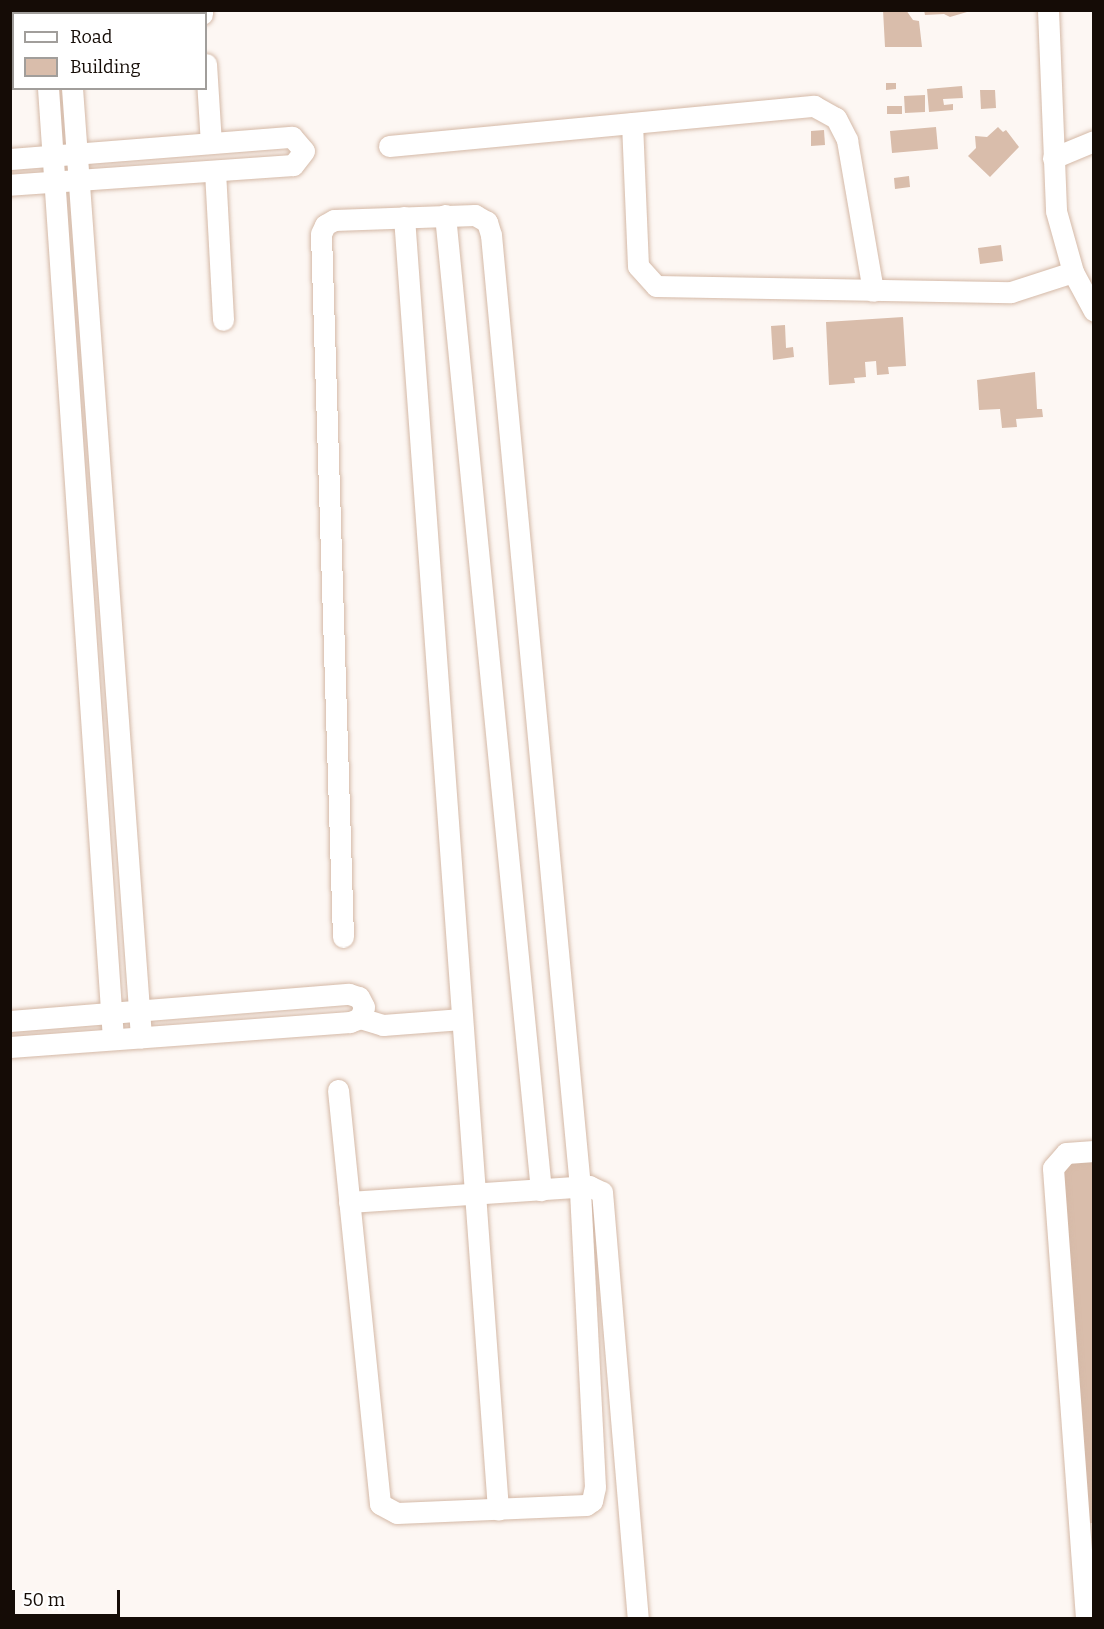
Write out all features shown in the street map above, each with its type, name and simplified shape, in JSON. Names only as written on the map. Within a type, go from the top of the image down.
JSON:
[{"type":"street","points":[[1048,10],[1056,211],[1074,272],[1094,311]]},
{"type":"street","points":[[207,80],[211,143]]},
{"type":"street","points":[[48,90],[113,1039]]},
{"type":"street","points":[[72,90],[141,1037]]},
{"type":"street","points":[[389,146],[802,105],[826,111],[843,128],[848,140],[873,291]]},
{"type":"street","points":[[632,123],[637,257],[648,282],[665,288],[1011,292],[1074,272]]},
{"type":"street","points":[[10,159],[292,136],[298,139],[304,151],[293,165],[10,185]]},
{"type":"street","points":[[1053,158],[1090,140]]},
{"type":"street","points":[[215,171],[223,320]]},
{"type":"street","points":[[445,215],[541,1190]]},
{"type":"street","points":[[338,1090],[380,1504],[397,1514],[586,1505],[595,1494],[580,1187],[491,236],[487,222],[475,215],[334,220],[325,225],[321,234],[343,937]]},
{"type":"street","points":[[404,217],[498,1510]]},
{"type":"street","points":[[10,1021],[349,994],[363,1002],[360,1018]]},
{"type":"street","points":[[10,1047],[350,1022],[360,1018],[383,1025],[462,1019]]},
{"type":"street","points":[[1086,1618],[1087,1535],[1053,1168],[1066,1153],[1094,1151]]},
{"type":"street","points":[[349,1202],[580,1187],[598,1189],[606,1201],[638,1618]]},
{"type":"building","points":[[883,10],[906,10],[913,20],[919,21],[922,47],[885,47]]},
{"type":"building","points":[[924,10],[967,10],[967,12],[950,17],[944,14],[925,15]]},
{"type":"building","points":[[886,83],[896,83],[896,89],[886,90]]},
{"type":"building","points":[[962,86],[963,98],[943,99],[944,105],[953,104],[953,110],[929,112],[927,89]]},
{"type":"building","points":[[980,90],[995,90],[996,108],[981,109]]},
{"type":"building","points":[[925,95],[925,112],[905,113],[904,96]]},
{"type":"building","points":[[887,106],[902,106],[902,114],[887,114]]},
{"type":"building","points":[[936,127],[938,149],[892,153],[890,131]]},
{"type":"building","points":[[998,127],[1003,132],[1006,130],[1019,147],[990,177],[968,156],[976,148],[975,136],[987,137]]},
{"type":"building","points":[[824,130],[825,145],[811,146],[811,131]]},
{"type":"building","points":[[909,176],[910,187],[895,189],[894,178]]},
{"type":"building","points":[[1001,245],[1003,261],[980,264],[978,248]]},
{"type":"building","points":[[903,317],[906,366],[888,367],[889,374],[877,375],[876,361],[865,362],[866,377],[854,378],[855,383],[829,385],[826,322]]},
{"type":"building","points":[[785,325],[786,348],[793,347],[794,357],[773,360],[771,326]]},
{"type":"building","points":[[1035,372],[1037,409],[1042,409],[1043,417],[1016,419],[1017,427],[1002,428],[1000,409],[979,410],[977,380]]},
{"type":"building","points":[[1094,1161],[1094,1523],[1089,1523],[1061,1164]]}]
